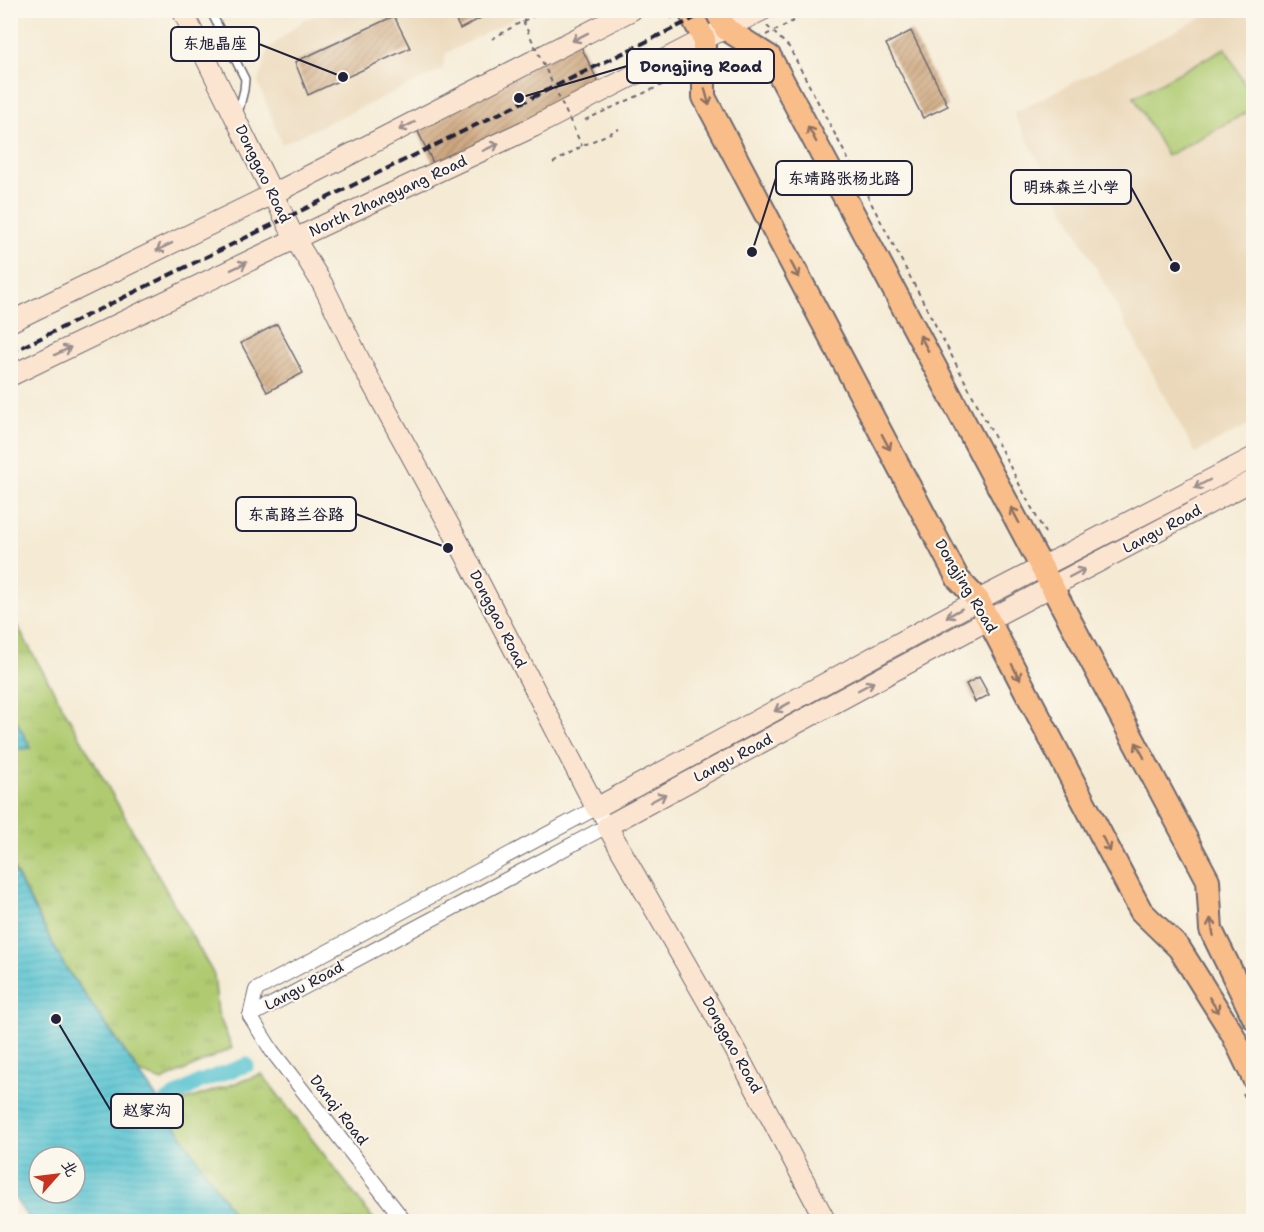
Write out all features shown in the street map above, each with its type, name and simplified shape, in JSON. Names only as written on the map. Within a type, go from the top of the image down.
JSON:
[{"type":"main road","name":"Dongjing Road","points":[[688,10],[704,39],[704,97],[958,579],[978,600],[1141,911],[1179,948],[1232,1033],[1254,1079]]},
{"type":"main road","points":[[721,20],[770,57],[1048,577],[1208,880],[1211,930],[1254,1018]]},
{"type":"street","name":"Donggao Road","points":[[182,10],[295,239],[323,285],[364,369],[459,543],[596,808],[734,1047],[826,1221]]},
{"type":"street","points":[[10,322],[273,194],[632,10]]},
{"type":"street","name":"North Zhangyang Road","points":[[10,376],[533,127],[704,39],[721,20],[763,10]]},
{"type":"street","name":"Langu Road","points":[[250,1016],[988,620],[1048,577],[1254,457]]},
{"type":"street","name":"Langu Road","points":[[250,1016],[256,990],[978,600],[1048,577],[1254,480]]},
{"type":"street","name":"Danqi Road","points":[[250,1016],[272,1051],[405,1221]]},
{"type":"lane","points":[[210,10],[244,79],[244,90],[236,120]]},
{"type":"path","points":[[492,39],[523,21],[549,10]]},
{"type":"path","points":[[523,21],[582,146]]},
{"type":"path","points":[[554,163],[582,146],[619,129]]},
{"type":"shaded area","points":[[325,11],[529,11],[446,53],[442,70],[282,144],[258,83],[269,48],[304,20]]},
{"type":"shaded area","points":[[1215,11],[1253,11],[1253,422],[1195,453],[1013,113]]},
{"type":"green space","points":[[1225,48],[1253,100],[1253,109],[1167,156],[1134,97]]},
{"type":"green space","points":[[10,613],[214,975],[218,1013],[232,1048],[162,1081],[140,1073],[64,965],[11,863],[11,750],[31,748],[11,711]]},
{"type":"green space","points":[[262,1074],[375,1221],[238,1221],[172,1122],[171,1110],[178,1103]]},
{"type":"water","points":[[11,711],[31,748],[11,750]]},
{"type":"water","points":[[10,863],[64,965],[161,1104],[238,1221],[30,1221],[10,1191]]},
{"type":"building","points":[[451,10],[496,10],[460,29]]},
{"type":"building","points":[[394,16],[410,48],[308,95],[295,62]]},
{"type":"building","points":[[911,31],[948,106],[923,118],[886,44]]},
{"type":"building","points":[[577,38],[601,88],[436,169],[412,119]]},
{"type":"building","points":[[277,324],[303,373],[267,392],[241,343]]},
{"type":"building","points":[[979,677],[989,695],[975,702],[966,684]]},
{"type":"waterway","points":[[145,1114],[199,1082],[247,1065]]},
{"type":"railway","points":[[10,353],[711,10]]},
{"type":"place","name":"东旭晶座","points":[[343,77]]},
{"type":"place","name":"Dongjing Road","points":[[519,98]]},
{"type":"place","name":"东靖路张杨北路","points":[[752,252]]},
{"type":"place","name":"明珠森兰小学","points":[[1175,267]]},
{"type":"place","name":"东高路兰谷路","points":[[448,548]]},
{"type":"place","name":"赵家沟","points":[[56,1019]]}]
